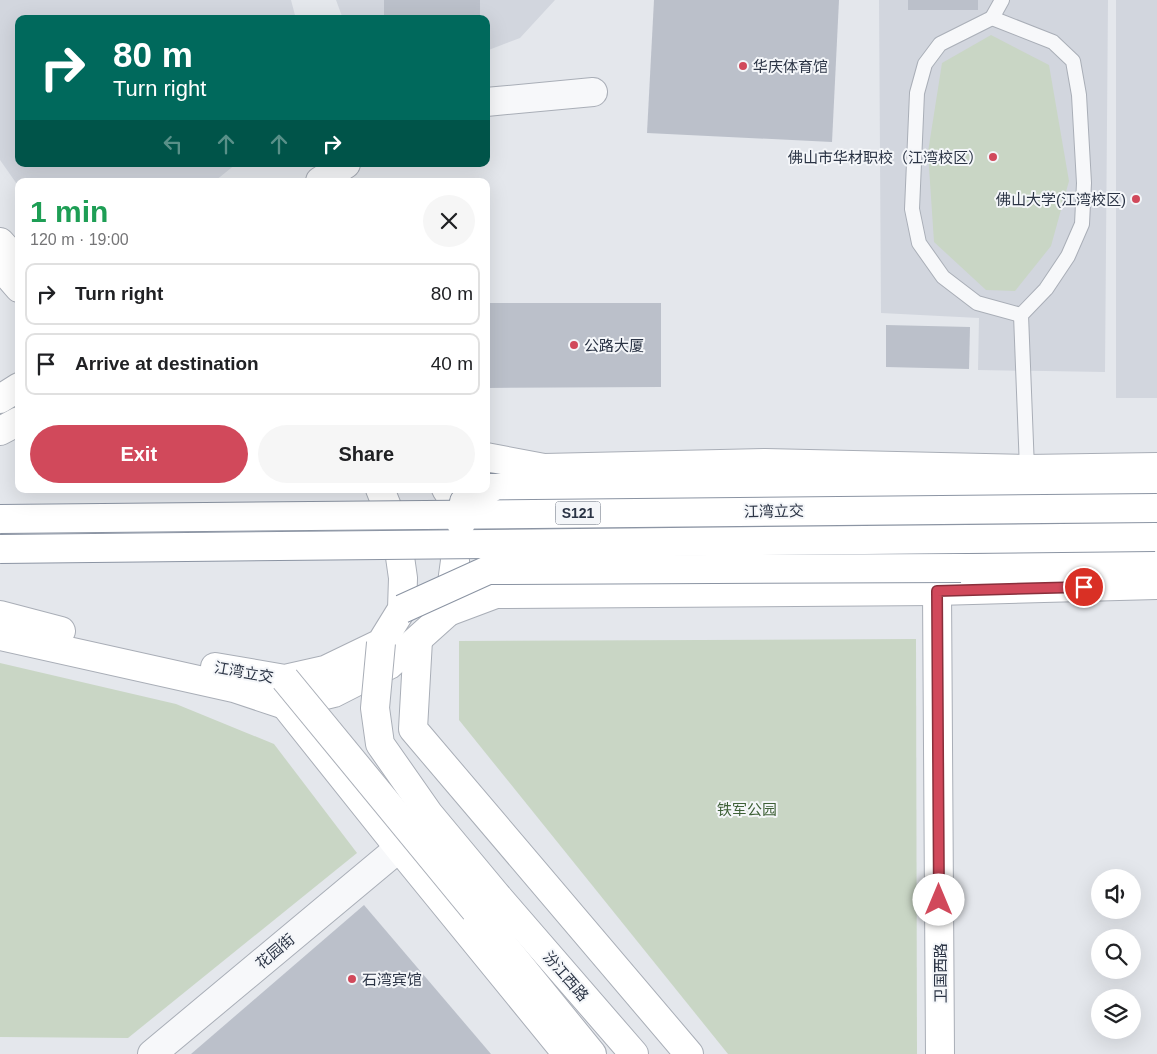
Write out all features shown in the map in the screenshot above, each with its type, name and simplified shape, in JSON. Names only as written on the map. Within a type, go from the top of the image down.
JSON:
[{"type":"main road","points":[[0,242],[15,259]]},
{"type":"main road","points":[[0,266],[15,283]]},
{"type":"main road","points":[[0,399],[15,390]]},
{"type":"main road","points":[[0,431],[15,423]]},
{"type":"main road","points":[[490,470],[494,458],[544,468],[766,463],[1027,469],[1157,467]]},
{"type":"main road","points":[[490,487],[840,485],[954,487],[1157,483]]},
{"type":"main road","points":[[382,493],[396,529],[403,578],[402,609],[381,643],[375,708],[380,744],[429,814],[487,903]]},
{"type":"main road","points":[[448,493],[454,561],[448,612]]},
{"type":"main road","points":[[478,493],[464,502],[460,531],[468,555],[488,570]]},
{"type":"main road","points":[[483,493],[479,504],[480,537],[510,594]]},
{"type":"main road","name":"江湾立交","points":[[0,519],[1157,508]]},
{"type":"main road","points":[[402,609],[488,570],[961,568],[1156,546]]},
{"type":"main road","name":"S121","points":[[0,548],[1156,546]]},
{"type":"main road","points":[[0,636],[234,688],[334,693],[389,665],[448,612],[496,594],[937,591],[1157,585]]},
{"type":"main road","name":"卫国西路","points":[[937,591],[940,1054]]},
{"type":"main road","name":"江湾立交","points":[[0,615],[160,656],[285,692],[324,670],[381,643]]},
{"type":"main road","points":[[418,640],[412,728],[680,1049]]},
{"type":"main road","points":[[285,692],[487,903]]},
{"type":"main road","points":[[285,692],[399,848],[567,1054]]},
{"type":"main road","name":"汾江西路","points":[[487,903],[611,1028],[634,1054]]},
{"type":"main road","name":"汾江西路","points":[[487,903],[592,1054]]},
{"type":"main road","points":[[611,1028],[680,1049]]},
{"type":"street","points":[[490,102],[593,92]]},
{"type":"street","points":[[325,178],[341,167]]},
{"type":"street","name":"花园街","points":[[152,1054],[399,848]]},
{"type":"lane","points":[[1002,0],[992,18],[940,44],[925,64],[917,93],[912,209],[919,243],[943,277],[976,303],[1020,315]]},
{"type":"lane","points":[[992,18],[1053,42],[1073,61],[1079,95],[1084,182],[1082,224],[1068,256],[1052,281],[1020,315],[1027,469]]},
{"type":"shaded area","points":[[0,0],[291,0],[295,15],[15,15],[15,167],[232,167],[219,178],[15,178],[15,181],[0,160]]},
{"type":"shaded area","points":[[336,0],[555,0],[520,38],[490,49],[490,15],[342,15]]},
{"type":"shaded area","name":"佛山市华材职校（江湾校区）","points":[[879,0],[1108,0],[1105,372],[978,370],[979,318],[881,313]]},
{"type":"shaded area","name":"佛山大学(江湾校区)","points":[[1116,0],[1157,0],[1157,398],[1116,398]]},
{"type":"green space","points":[[991,35],[1049,65],[1069,181],[1051,246],[1015,291],[986,290],[934,242],[928,152],[942,63]]},
{"type":"green space","name":"铁军公园","points":[[916,639],[917,1054],[728,1054],[459,720],[459,641]]},
{"type":"green space","points":[[0,663],[176,704],[274,744],[357,853],[128,1038],[0,1037]]},
{"type":"building","points":[[384,0],[480,0],[480,15],[384,15]]},
{"type":"building","name":"华庆体育馆","points":[[654,0],[839,0],[832,142],[647,133]]},
{"type":"building","points":[[908,0],[978,0],[978,10],[908,10]]},
{"type":"building","name":"公路大厦","points":[[490,303],[661,303],[661,387],[490,388]]},
{"type":"building","points":[[886,325],[970,327],[969,369],[886,367]]},
{"type":"building","name":"石湾宾馆","points":[[364,905],[491,1054],[191,1054]]},
{"type":"place","name":"华庆体育馆","points":[[743,66]]},
{"type":"place","name":"佛山市华材职校（江湾校区）","points":[[993,157]]},
{"type":"place","name":"佛山大学(江湾校区)","points":[[1136,199]]},
{"type":"place","name":"公路大厦","points":[[574,345]]},
{"type":"place","name":"石湾宾馆","points":[[352,979]]},
{"type":"route","points":[[939,900],[937,591],[1084,587]]}]
